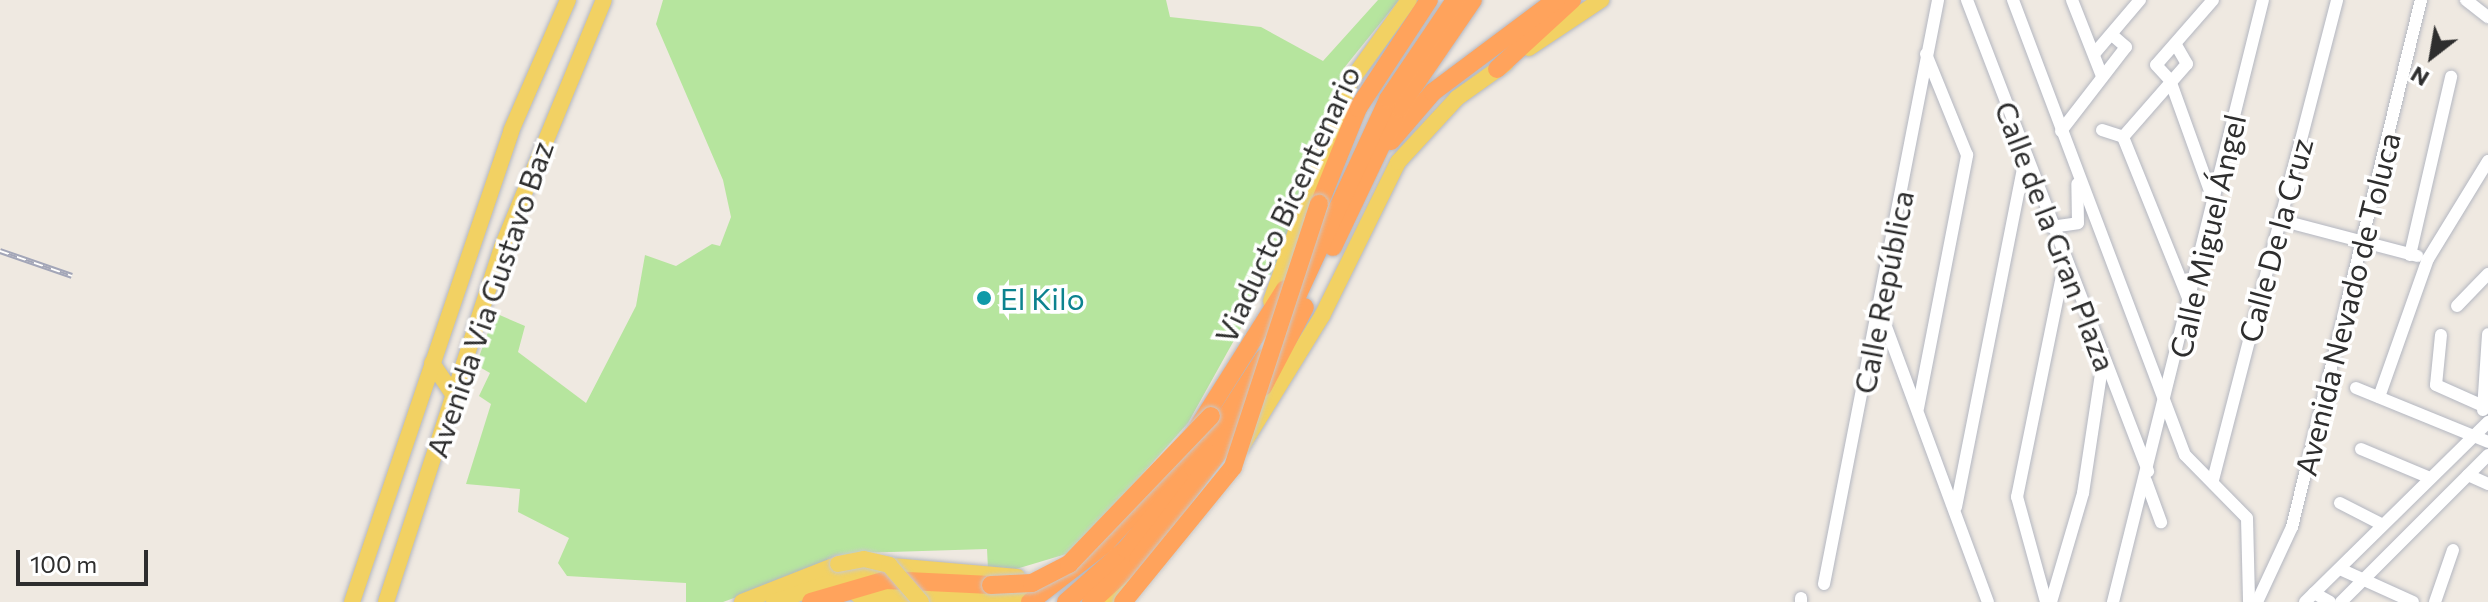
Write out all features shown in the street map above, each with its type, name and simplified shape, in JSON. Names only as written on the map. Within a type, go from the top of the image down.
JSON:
[{"type":"highway","name":"Viaducto Bicentenario","points":[[1029,599],[1124,525],[1211,416],[1276,309],[1358,108],[1429,0]]},
{"type":"highway","points":[[1066,602],[1126,549],[1226,421],[1296,301],[1388,99],[1455,0]]},
{"type":"highway","points":[[1091,602],[1138,559],[1239,428],[1418,76],[1473,0]]},
{"type":"highway","points":[[1370,168],[1433,92],[1556,0]]},
{"type":"highway","points":[[1497,69],[1572,0]]},
{"type":"highway","points":[[1123,602],[1233,467],[1319,204]]},
{"type":"highway","points":[[826,600],[900,579],[991,585],[1032,583],[1069,564],[1211,416]]},
{"type":"main road","name":"Avenida Via Gustavo Baz","points":[[352,602],[511,131],[568,0]]},
{"type":"main road","name":"Avenida Via Gustavo Baz","points":[[386,602],[522,195],[604,0]]},
{"type":"main road","points":[[826,600],[882,592],[991,601],[1029,599],[1070,569],[1187,443],[1266,312],[1350,82],[1409,0]]},
{"type":"main road","points":[[1110,602],[1252,434],[1322,316],[1398,162],[1457,98],[1601,0]]},
{"type":"main road","points":[[432,363],[465,361]]},
{"type":"main road","points":[[432,363],[454,396]]},
{"type":"main road","points":[[742,602],[838,564],[864,559],[889,565],[921,602]]},
{"type":"main road","points":[[774,602],[881,565],[1017,577],[1070,569]]},
{"type":"street","name":"Calle República","points":[[1824,584],[1881,313],[1938,0]]},
{"type":"street","name":"Calle de la Gran Plaza","points":[[1967,0],[2147,476],[2161,522]]},
{"type":"street","name":"Calle de la Gran Plaza","points":[[2013,0],[2185,455],[2213,480],[2247,518],[2249,602]]},
{"type":"street","points":[[2072,0],[2102,76]]},
{"type":"street","points":[[2094,54],[2140,0]]},
{"type":"street","points":[[2213,0],[2156,65],[2170,80],[2214,202]]},
{"type":"street","name":"Calle Miguel Ángel","points":[[2113,602],[2166,407],[2263,0]]},
{"type":"street","name":"Calle De la Cruz","points":[[2213,480],[2337,0]]},
{"type":"street","name":"Avenida Nevado de Toluca","points":[[2257,602],[2292,527],[2421,0]]},
{"type":"street","points":[[2466,0],[2488,17]]},
{"type":"street","points":[[2061,131],[2126,47],[2112,35]]},
{"type":"street","points":[[2123,137],[2189,61],[2176,45]]},
{"type":"street","points":[[1918,408],[1967,155],[1926,54]]},
{"type":"street","points":[[2410,255],[2451,77]]},
{"type":"street","points":[[2102,130],[2123,137],[2190,303]]},
{"type":"street","points":[[1956,507],[2025,156]]},
{"type":"street","points":[[2379,397],[2428,259],[2482,181],[2488,161]]},
{"type":"street","points":[[2051,227],[2078,223],[2077,173]]},
{"type":"street","points":[[2280,220],[2428,259]]},
{"type":"street","points":[[2048,602],[2017,497],[2065,264]]},
{"type":"street","points":[[2457,306],[2488,274]]},
{"type":"street","points":[[1881,313],[1956,507],[1988,602]]},
{"type":"street","points":[[2488,334],[2481,429],[2488,442]]},
{"type":"street","points":[[2441,335],[2436,385],[2483,406]]},
{"type":"street","points":[[2048,602],[2083,493],[2103,361]]},
{"type":"street","points":[[2356,388],[2481,429]]},
{"type":"street","points":[[2310,598],[2481,429]]},
{"type":"street","points":[[2361,449],[2430,478]]},
{"type":"street","points":[[2341,602],[2488,455]]},
{"type":"street","points":[[2468,475],[2488,484]]},
{"type":"street","points":[[2340,503],[2383,525]]},
{"type":"street","points":[[2435,602],[2453,550]]},
{"type":"street","points":[[2340,569],[2413,602]]},
{"type":"street","points":[[2310,598],[2330,602]]},
{"type":"green space","points":[[663,0],[1166,0],[1170,17],[1261,27],[1323,61],[1378,0],[1399,0],[1344,68],[1277,263],[1188,423],[1073,552],[1013,570],[988,569],[987,549],[858,553],[723,602],[686,602],[686,583],[567,576],[558,563],[569,538],[518,512],[520,489],[466,484],[491,404],[479,396],[490,373],[476,365],[495,313],[525,326],[518,352],[586,403],[636,306],[645,255],[676,266],[712,244],[720,246],[731,217],[723,180],[656,24]]},
{"type":"railway","points":[[0,251],[72,276]]},
{"type":"place","name":"El Kilo","points":[[984,298]]}]
